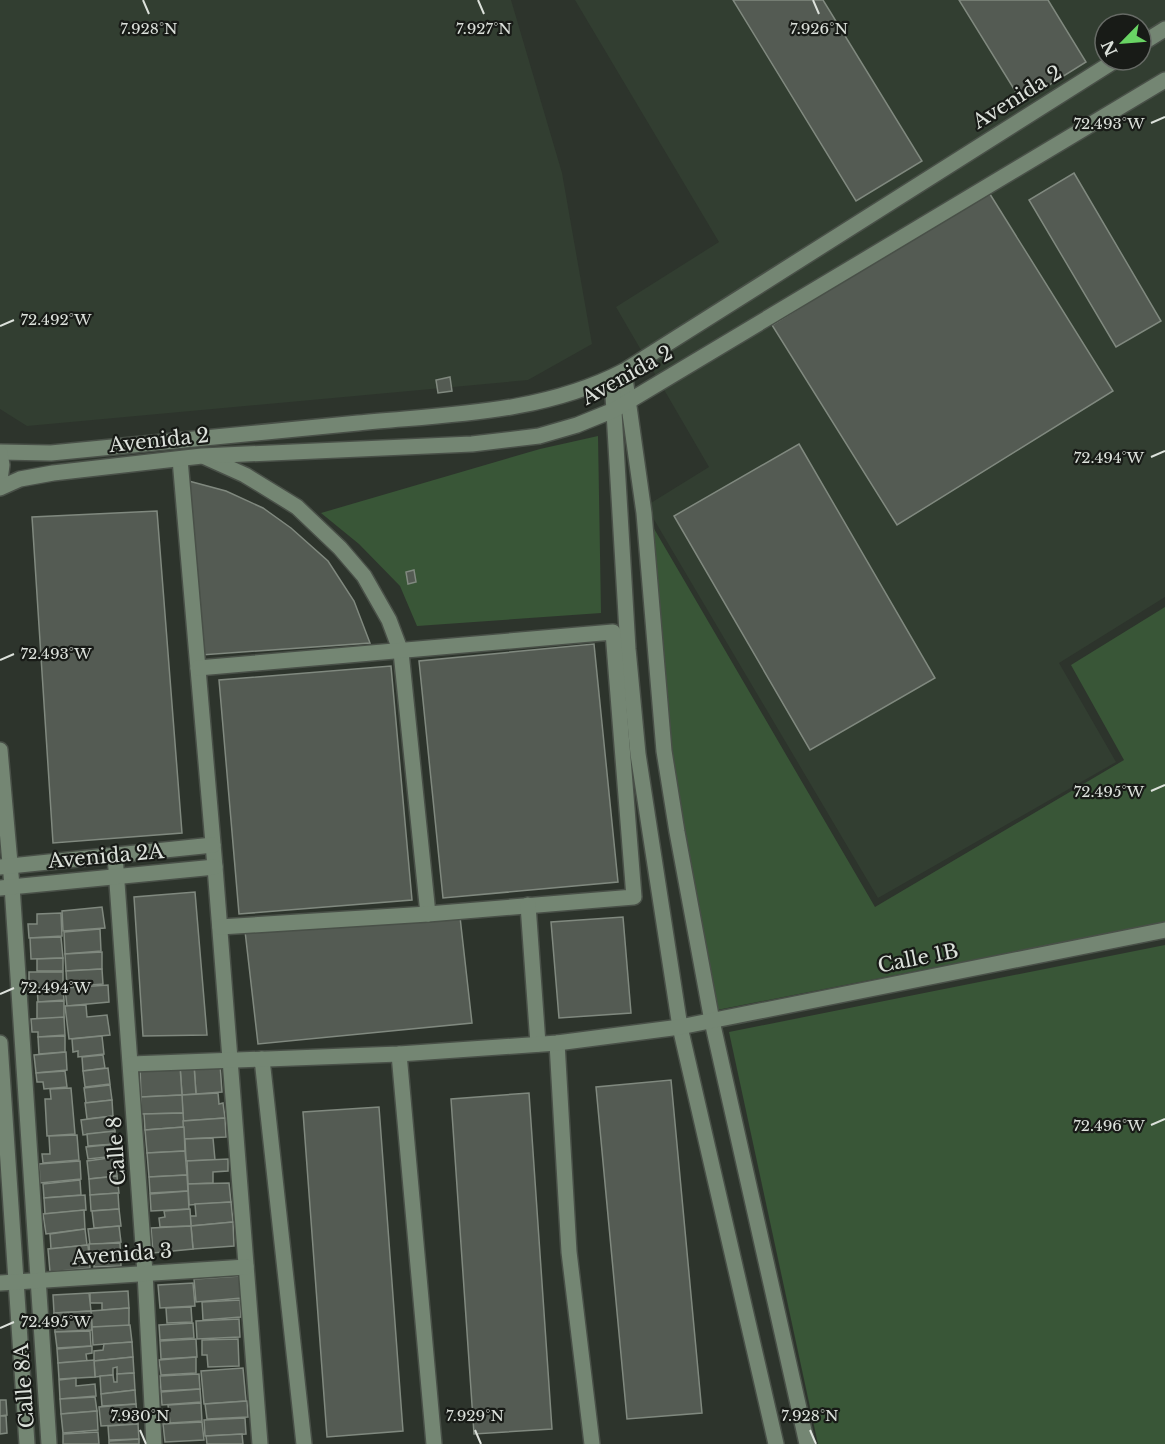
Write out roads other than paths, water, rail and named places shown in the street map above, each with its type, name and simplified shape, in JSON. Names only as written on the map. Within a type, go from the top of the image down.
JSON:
[{"type":"street","name":"Avenida 2","points":[[0,452],[51,453],[526,406],[568,395],[618,374],[1097,72]]},
{"type":"street","name":"Avenida 2","points":[[0,488],[20,479],[53,473],[202,456],[472,444],[540,436],[577,425],[620,406],[1165,80]]},
{"type":"street","points":[[618,374],[628,649],[638,754],[680,1027],[776,1444]]},
{"type":"street","points":[[620,406],[644,513],[664,751],[676,832],[712,1021],[807,1444]]},
{"type":"street","points":[[0,452],[2,465],[0,480]]},
{"type":"street","points":[[202,456],[245,475],[297,507],[340,548],[364,576],[389,620],[401,652],[428,914]]},
{"type":"street","points":[[180,459],[220,927],[260,1444]]},
{"type":"street","points":[[198,668],[613,632],[634,897],[428,914],[220,927]]},
{"type":"street","name":"Calle 8A","points":[[0,750],[6,887],[49,1444]]},
{"type":"street","name":"Avenida 2A","points":[[5,866],[213,845]]},
{"type":"street","name":"Calle 8","points":[[115,855],[145,1273],[154,1444]]},
{"type":"street","name":"Avenida 2A","points":[[6,887],[215,867]]},
{"type":"street","points":[[528,906],[538,1044]]},
{"type":"street","name":"Calle 1B","points":[[131,1064],[399,1054],[556,1043],[680,1027],[1165,930]]},
{"type":"street","name":"Calle 8A","points":[[0,1043],[8,1283],[27,1444]]},
{"type":"street","points":[[556,1043],[569,1252],[592,1444]]},
{"type":"street","points":[[399,1054],[434,1444]]},
{"type":"street","points":[[262,1059],[304,1444]]},
{"type":"street","name":"Avenida 3","points":[[8,1283],[246,1267]]}]
